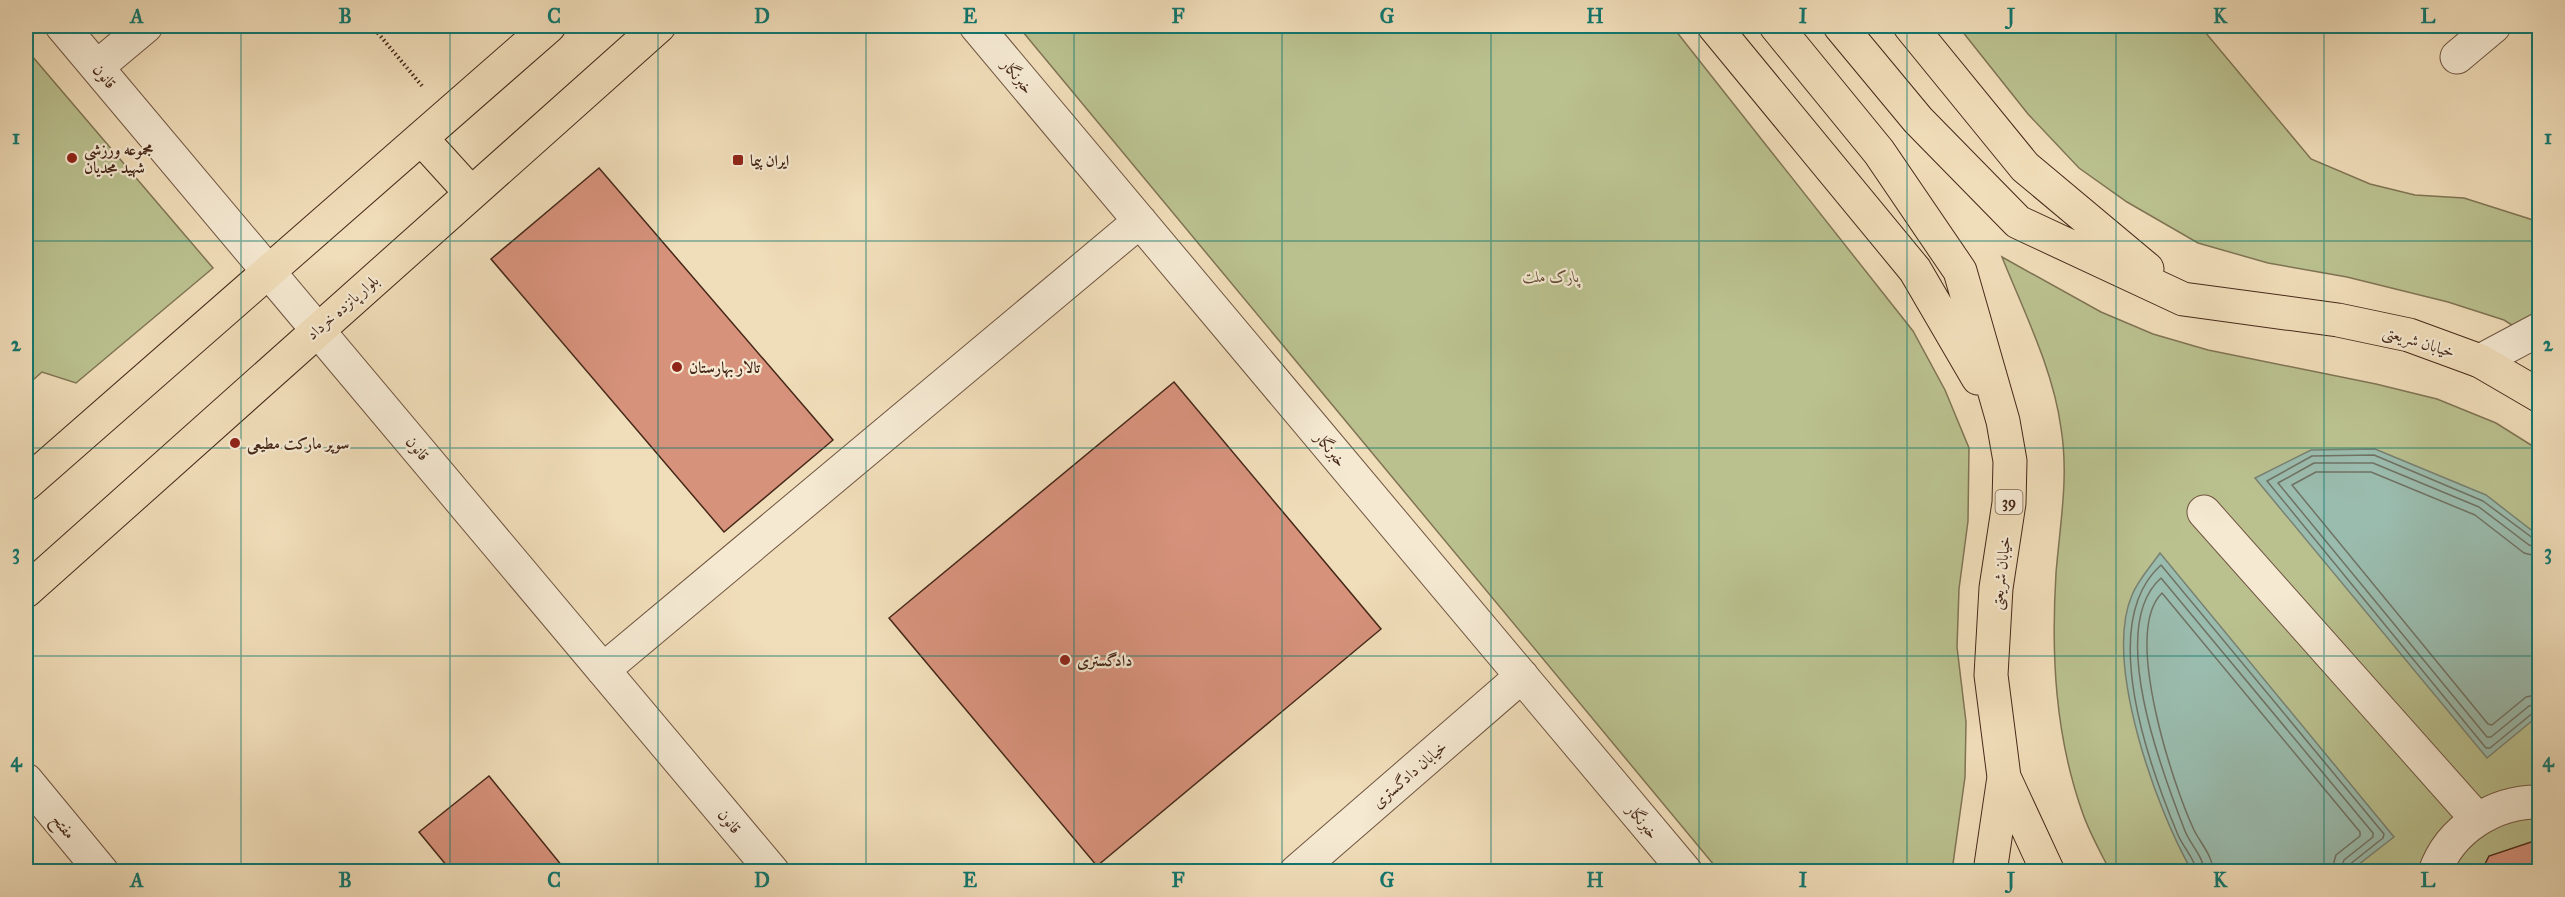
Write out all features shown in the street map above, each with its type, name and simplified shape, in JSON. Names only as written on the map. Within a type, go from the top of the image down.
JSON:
[{"type":"main road","points":[[26,484],[549,26]]},
{"type":"main road","name":"بلوار پانزده خرداد","points":[[26,591],[317,328],[660,26]]},
{"type":"main road","points":[[1714,26],[1915,270],[2003,421]]},
{"type":"main road","name":"خیابان شریعتی","points":[[1776,26],[1879,152],[1960,271],[2003,421],[2010,461],[2009,503],[1996,588],[1991,675],[2004,777],[2048,872]]},
{"type":"main road","name":"خیابان شریعتی","points":[[1840,26],[1918,120],[2018,222],[2183,299],[2338,320],[2409,335],[2480,361],[2540,396]]},
{"type":"main road","points":[[1910,26],[2025,167],[2183,299]]},
{"type":"main road","points":[[421,138],[471,193]]},
{"type":"main road","points":[[1990,872],[2004,777]]},
{"type":"street","name":"قانون","points":[[62,26],[773,872]]},
{"type":"street","points":[[97,67],[146,26]]},
{"type":"street","name":"خبرنگار","points":[[976,26],[1686,872]]},
{"type":"street","points":[[2457,57],[2494,26]]},
{"type":"street","points":[[603,669],[1140,221]]},
{"type":"street","points":[[2480,361],[2540,329]]},
{"type":"street","points":[[2204,512],[2477,819]]},
{"type":"street","name":"خیابان دادگستری","points":[[1296,872],[1522,676]]},
{"type":"street","name":"مفتح","points":[[26,780],[102,872]]},
{"type":"street","points":[[2435,872],[2439,860],[2455,838],[2477,819],[2501,807],[2540,802]]},
{"type":"path","points":[[372,26],[447,115]]},
{"type":"green space","name":"پارک ملت","points":[[1018,26],[1672,26],[1913,331],[1945,390],[1969,448],[1968,521],[1959,589],[1957,647],[1966,722],[1965,777],[1952,871],[1719,871]]},
{"type":"green space","points":[[1958,26],[2200,26],[2311,159],[2370,184],[2415,195],[2464,198],[2530,219],[2539,226],[2539,342],[2504,320],[2448,302],[2347,277],[2268,263],[2198,243],[2127,202],[2079,168],[2028,114]]},
{"type":"green space","name":"مجموعه ورزشی شهید مجدیان","points":[[26,49],[213,268],[76,383],[42,372],[26,386]]},
{"type":"green space","points":[[2002,257],[2101,312],[2153,334],[2208,350],[2376,384],[2437,399],[2496,423],[2539,450],[2539,871],[2110,871],[2092,836],[2074,785],[2066,755],[2057,695],[2054,634],[2056,573],[2064,482],[2061,428],[2045,362]]},
{"type":"water","points":[[2375,449],[2486,495],[2539,536],[2539,715],[2487,758],[2255,478],[2311,450]]},
{"type":"water","points":[[2160,553],[2394,837],[2350,871],[2192,871],[2178,845],[2150,775],[2129,696],[2124,658],[2125,624],[2132,595]]},
{"type":"building","name":"تالار بهارستان","points":[[599,168],[833,440],[724,532],[491,259]]},
{"type":"building","points":[[1174,382],[1381,629],[1097,866],[889,618]]},
{"type":"building","points":[[489,776],[567,872],[452,872],[419,832]]},
{"type":"building","points":[[2540,839],[2540,872],[2481,872],[2489,856]]},
{"type":"place","name":"مجموعه ورزشی شهید مجدیان","points":[[72,158]]},
{"type":"place","name":"ایران پیما","points":[[738,160]]},
{"type":"place","name":"تالار بهارستان","points":[[677,367]]},
{"type":"place","name":"سوپر مارکت مطیعی","points":[[235,443]]},
{"type":"place","name":"دادگستری","points":[[1065,660]]}]
